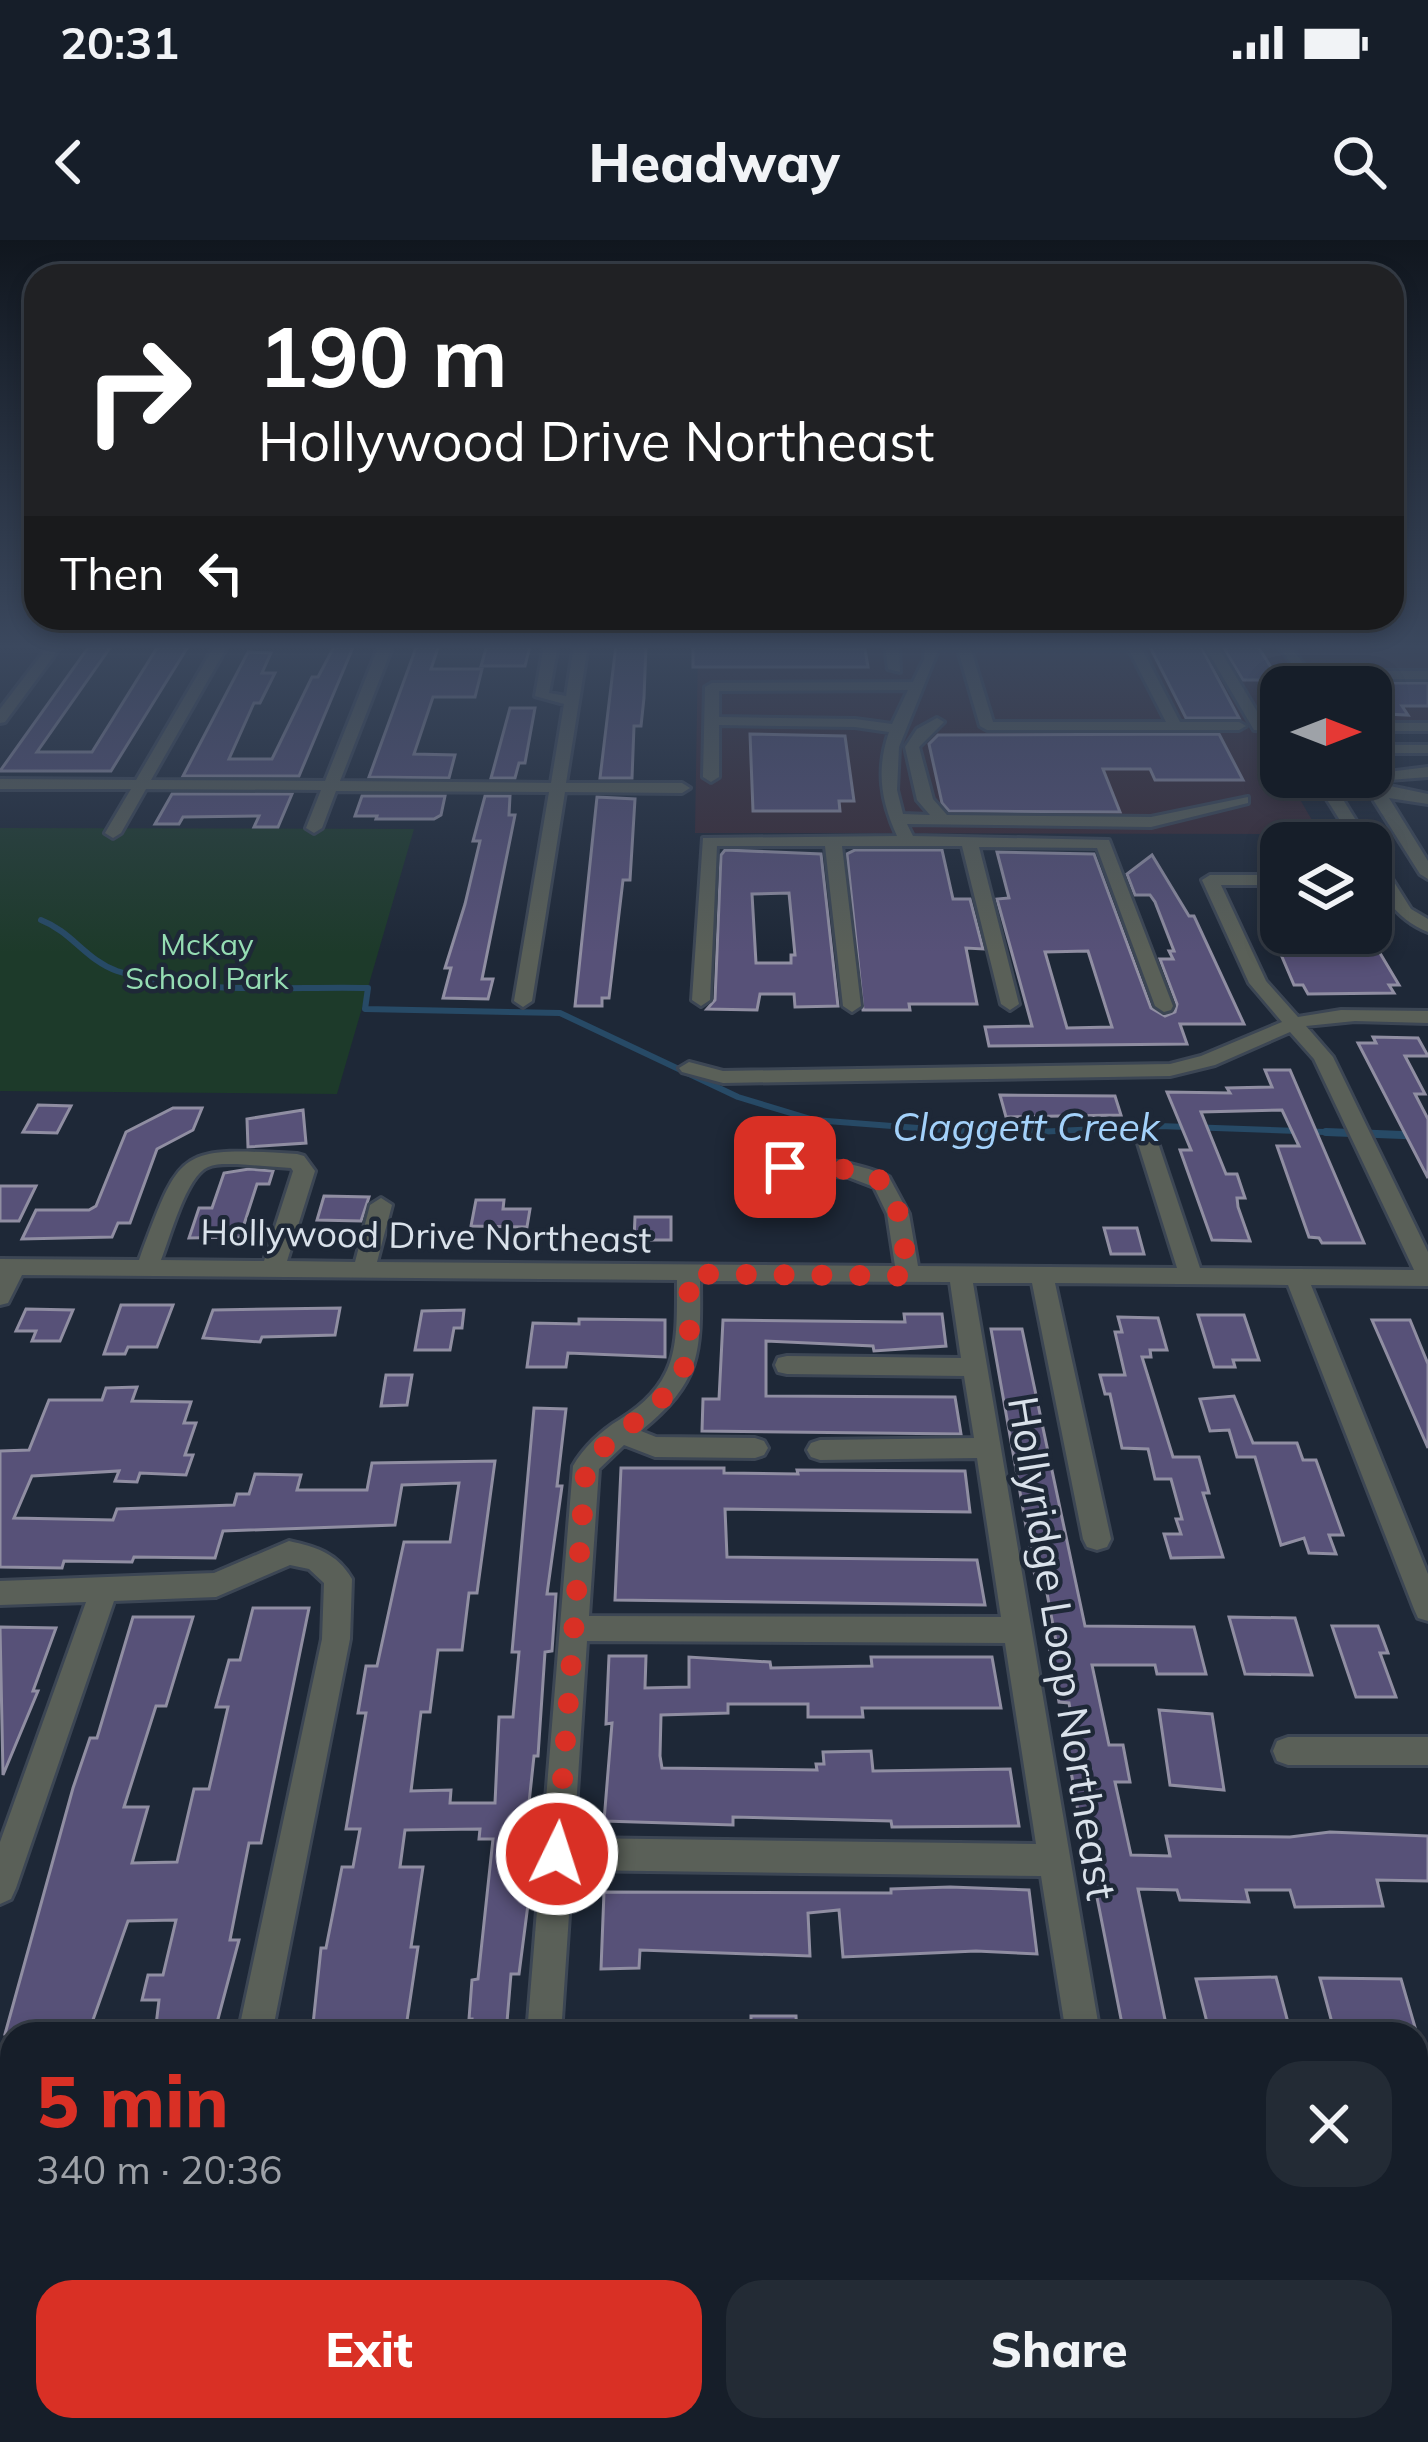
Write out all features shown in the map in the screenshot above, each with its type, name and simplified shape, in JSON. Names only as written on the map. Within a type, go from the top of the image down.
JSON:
[{"type":"street","points":[[113,832],[162,748]]},
{"type":"street","points":[[314,827],[346,748]]},
{"type":"street","points":[[524,1001],[565,748]]},
{"type":"street","points":[[711,777],[712,748]]},
{"type":"street","points":[[891,748],[886,761],[896,820],[907,841]]},
{"type":"street","points":[[913,748],[925,800],[945,822]]},
{"type":"street","points":[[1392,748],[1428,749]]},
{"type":"street","points":[[1392,775],[1428,772]]},
{"type":"street","points":[[0,784],[682,788]]},
{"type":"street","points":[[1392,793],[1428,799]]},
{"type":"street","points":[[1382,798],[1428,874]]},
{"type":"street","points":[[896,820],[1151,821],[1242,800]]},
{"type":"street","points":[[701,1000],[709,842],[1103,843],[1164,1006]]},
{"type":"street","points":[[833,842],[852,1006]]},
{"type":"street","points":[[969,842],[1010,1004]]},
{"type":"street","points":[[1260,880],[1210,880],[1258,983],[1323,1057],[1428,1277]]},
{"type":"street","points":[[1392,891],[1405,912],[1428,927]]},
{"type":"street","points":[[689,1068],[723,1077],[1188,1068],[1225,1058],[1296,1023],[1321,1017],[1428,1017]]},
{"type":"street","points":[[1147,1140],[1191,1277]]},
{"type":"street","points":[[147,1268],[183,1177],[195,1164],[297,1161],[304,1171],[273,1269]]},
{"type":"street","points":[[785,1167],[858,1171],[889,1185],[899,1204],[908,1276]]},
{"type":"street","points":[[364,1269],[381,1205]]},
{"type":"street","points":[[0,1297],[7,1267]]},
{"type":"street","name":"Hollywood Drive Northeast","points":[[7,1267],[1428,1277]]},
{"type":"street","points":[[545,2022],[586,1466],[617,1432],[659,1399],[685,1366],[689,1274]]},
{"type":"street","name":"Hollyridge Loop Northeast","points":[[960,1276],[1081,2022]]},
{"type":"street","points":[[1042,1276],[1097,1539]]},
{"type":"street","points":[[1297,1277],[1428,1609]]},
{"type":"street","points":[[788,1365],[974,1366]]},
{"type":"street","points":[[617,1432],[655,1447],[755,1448]]},
{"type":"street","points":[[820,1450],[988,1448]]},
{"type":"street","points":[[0,1593],[103,1593],[216,1585],[289,1553],[317,1559],[338,1580],[336,1639],[257,2022]]},
{"type":"street","points":[[0,1888],[10,1830],[103,1593]]},
{"type":"street","points":[[574,1628],[1017,1630]]},
{"type":"street","points":[[1288,1751],[1428,1751]]},
{"type":"street","points":[[557,1854],[1055,1860]]},
{"type":"shaded area","points":[[696,748],[1260,748],[1260,798],[1299,798],[1313,822],[1260,822],[1260,834],[695,833]]},
{"type":"green space","name":"McKay School Park","points":[[0,828],[414,829],[337,1094],[0,1091]]},
{"type":"building","points":[[17,748],[92,752],[95,748],[125,748],[111,771],[0,771]]},
{"type":"building","points":[[198,748],[234,748],[229,759],[272,759],[277,748],[311,748],[299,776],[183,776]]},
{"type":"building","points":[[380,748],[455,755],[449,778],[369,777]]},
{"type":"building","points":[[499,748],[528,748],[515,778],[491,778]]},
{"type":"building","points":[[604,748],[633,748],[632,778],[600,778]]},
{"type":"building","points":[[751,748],[847,748],[854,801],[839,801],[840,811],[753,811]]},
{"type":"building","points":[[930,748],[1226,748],[1243,780],[1155,780],[1150,769],[1103,769],[1120,812],[949,811],[942,803]]},
{"type":"building","points":[[172,794],[292,794],[278,827],[254,827],[259,816],[183,817],[179,824],[155,824]]},
{"type":"building","points":[[362,796],[445,796],[441,815],[434,819],[376,819],[355,816]]},
{"type":"building","points":[[485,796],[510,796],[509,815],[515,815],[482,979],[493,979],[488,999],[443,998],[451,968],[445,968],[480,841],[473,841]]},
{"type":"building","points":[[597,797],[635,799],[630,880],[623,880],[609,998],[602,998],[602,1006],[575,1006]]},
{"type":"building","points":[[725,850],[821,854],[838,1006],[795,1007],[794,994],[760,994],[757,1010],[707,1009],[715,1000],[721,855]],"holes":[[[789,893],[795,955],[791,963],[756,963],[752,894]]]},
{"type":"building","points":[[855,850],[942,850],[953,899],[970,899],[983,949],[966,948],[977,1004],[863,1010],[847,854]]},
{"type":"building","points":[[997,852],[1094,854],[1151,1008],[1165,1016],[1175,1012],[1177,1004],[1160,959],[1173,959],[1169,951],[1174,951],[1155,902],[1150,895],[1135,895],[1127,874],[1152,855],[1189,916],[1194,916],[1244,1024],[1180,1024],[1187,1044],[989,1046],[985,1027],[1032,1026],[997,899],[1009,898]],"holes":[[[1088,951],[1112,1027],[1067,1028],[1045,952]]]},
{"type":"building","points":[[1281,954],[1381,954],[1399,985],[1389,985],[1394,993],[1308,994],[1303,985],[1294,985]]},
{"type":"building","points":[[1373,1037],[1418,1038],[1428,1056],[1405,1056],[1425,1094],[1415,1094],[1428,1119],[1428,1178],[1358,1043],[1376,1043]]},
{"type":"building","points":[[1265,1070],[1290,1070],[1364,1243],[1322,1243],[1309,1237],[1277,1146],[1299,1146],[1282,1110],[1201,1112],[1226,1174],[1237,1174],[1245,1198],[1237,1198],[1238,1207],[1250,1241],[1212,1240],[1180,1150],[1191,1150],[1167,1092],[1230,1093],[1227,1088],[1272,1087]]},
{"type":"building","points":[[1000,1095],[1115,1096],[1121,1115],[1006,1117]]},
{"type":"building","points":[[38,1105],[71,1106],[57,1133],[23,1132]]},
{"type":"building","points":[[173,1108],[202,1108],[193,1130],[157,1149],[130,1223],[118,1223],[112,1237],[22,1239],[36,1210],[96,1206],[126,1132]]},
{"type":"building","points":[[303,1110],[306,1143],[248,1147],[247,1119]]},
{"type":"building","points":[[273,1171],[269,1184],[257,1184],[240,1237],[189,1238],[199,1208],[212,1208],[224,1173]]},
{"type":"building","points":[[0,1186],[36,1186],[19,1221],[0,1221]]},
{"type":"building","points":[[324,1196],[369,1197],[361,1221],[317,1220]]},
{"type":"building","points":[[476,1200],[504,1200],[503,1209],[530,1209],[527,1227],[471,1226]]},
{"type":"building","points":[[635,1217],[671,1217],[671,1240],[634,1240]]},
{"type":"building","points":[[1104,1228],[1137,1228],[1144,1254],[1111,1254]]},
{"type":"building","points":[[121,1305],[173,1305],[157,1347],[128,1347],[125,1354],[104,1354]]},
{"type":"building","points":[[340,1308],[335,1335],[262,1337],[260,1342],[203,1338],[213,1310]]},
{"type":"building","points":[[26,1309],[73,1310],[60,1341],[32,1341],[36,1331],[16,1331]]},
{"type":"building","points":[[464,1310],[462,1328],[454,1328],[450,1350],[415,1350],[422,1311]]},
{"type":"building","points":[[904,1314],[942,1314],[946,1346],[874,1351],[873,1346],[766,1341],[766,1396],[955,1397],[961,1434],[702,1431],[703,1399],[719,1399],[723,1320],[905,1322]]},
{"type":"building","points":[[1198,1315],[1244,1315],[1259,1360],[1233,1360],[1235,1367],[1214,1367]]},
{"type":"building","points":[[1118,1317],[1158,1318],[1167,1350],[1150,1350],[1151,1357],[1142,1357],[1173,1457],[1199,1457],[1209,1493],[1203,1493],[1223,1557],[1171,1558],[1164,1534],[1181,1534],[1176,1519],[1182,1519],[1171,1479],[1155,1479],[1148,1449],[1122,1448],[1110,1394],[1105,1394],[1100,1375],[1125,1375],[1115,1332],[1122,1332]]},
{"type":"building","points":[[579,1319],[665,1320],[665,1357],[568,1353],[566,1367],[527,1367],[533,1323],[579,1324]]},
{"type":"building","points":[[1372,1320],[1410,1320],[1428,1364],[1428,1448]]},
{"type":"building","points":[[991,1329],[1022,1329],[1085,1626],[1194,1627],[1206,1674],[1157,1674],[1155,1665],[1092,1665],[1109,1745],[1123,1745],[1130,1782],[1115,1782],[1131,1855],[1170,1856],[1166,1836],[1290,1837],[1330,1832],[1428,1836],[1428,1881],[1377,1880],[1383,1906],[1295,1907],[1290,1890],[1246,1890],[1249,1902],[1180,1900],[1177,1890],[1138,1889],[1166,2022],[1122,2022],[1089,1857],[1098,1857],[1090,1811],[1078,1811],[1066,1743],[1076,1743],[1069,1703],[1059,1702],[1048,1641],[1056,1641],[1046,1588],[1037,1588]]},
{"type":"building","points":[[386,1375],[412,1375],[407,1405],[381,1406]]},
{"type":"building","points":[[137,1387],[132,1401],[191,1402],[184,1423],[196,1423],[185,1455],[193,1455],[186,1475],[140,1473],[137,1482],[115,1481],[119,1471],[32,1476],[14,1518],[113,1520],[117,1509],[234,1505],[237,1494],[249,1494],[255,1474],[301,1475],[297,1490],[367,1490],[372,1463],[495,1461],[477,1593],[469,1593],[462,1650],[438,1650],[430,1712],[421,1712],[411,1791],[451,1790],[450,1803],[495,1803],[499,1717],[513,1717],[519,1652],[512,1652],[534,1408],[566,1409],[557,1486],[562,1486],[547,1594],[556,1594],[552,1651],[545,1652],[538,1756],[534,1756],[529,1803],[538,1803],[530,1889],[519,1974],[511,1974],[507,2022],[469,2019],[472,1980],[478,1979],[493,1839],[479,1839],[480,1829],[405,1830],[400,1867],[423,1867],[411,1947],[418,1947],[407,2022],[313,2022],[321,1948],[326,1948],[342,1867],[353,1867],[360,1829],[346,1829],[366,1713],[358,1713],[366,1666],[377,1666],[404,1542],[450,1542],[459,1483],[402,1485],[395,1525],[223,1531],[215,1558],[134,1557],[132,1562],[64,1561],[62,1568],[0,1567],[0,1451],[29,1450],[49,1400],[102,1400],[106,1388]]},
{"type":"building","points":[[1234,1396],[1253,1443],[1297,1443],[1303,1460],[1316,1460],[1343,1535],[1329,1535],[1336,1554],[1309,1553],[1304,1538],[1281,1545],[1255,1457],[1237,1457],[1229,1430],[1210,1431],[1200,1399]]},
{"type":"building","points":[[621,1468],[798,1474],[797,1470],[965,1471],[970,1512],[725,1509],[727,1557],[977,1560],[985,1605],[615,1600]]},
{"type":"building","points":[[253,1608],[309,1608],[261,1843],[249,1843],[230,1940],[239,1940],[217,2022],[156,2022],[159,2000],[142,2000],[148,1975],[163,1975],[176,1920],[128,1921],[92,2022],[8,2022],[73,1788],[90,1738],[97,1738],[133,1617],[193,1617],[166,1706],[156,1706],[124,1807],[148,1807],[132,1863],[177,1862],[194,1789],[209,1789],[228,1707],[216,1707],[229,1660],[240,1660]]},
{"type":"building","points":[[1229,1617],[1295,1618],[1312,1675],[1245,1674]]},
{"type":"building","points":[[1332,1626],[1378,1626],[1388,1653],[1380,1653],[1396,1697],[1356,1697]]},
{"type":"building","points":[[0,1627],[56,1628],[33,1691],[38,1691],[3,1775]]},
{"type":"building","points":[[609,1656],[646,1656],[645,1688],[689,1687],[689,1657],[770,1662],[771,1668],[872,1666],[871,1657],[992,1657],[1001,1708],[862,1708],[863,1717],[808,1717],[808,1704],[728,1704],[728,1713],[661,1715],[660,1756],[662,1768],[817,1770],[816,1764],[824,1764],[823,1752],[871,1751],[873,1771],[1010,1769],[1019,1826],[892,1827],[891,1821],[733,1817],[733,1825],[604,1821],[612,1723],[606,1724]]},
{"type":"building","points":[[1159,1710],[1212,1714],[1224,1790],[1170,1785]]},
{"type":"building","points":[[891,1889],[1029,1890],[1037,1954],[976,1951],[843,1957],[839,1910],[808,1913],[810,1956],[640,1950],[639,1968],[601,1969],[604,1892],[891,1893]]},
{"type":"building","points":[[1276,1977],[1288,2022],[1207,2022],[1196,1979]]},
{"type":"building","points":[[1320,1978],[1401,1979],[1414,2022],[1332,2022]]},
{"type":"building","points":[[751,2016],[796,2016],[796,2022],[751,2022]]},
{"type":"waterway","name":"Claggett Creek","points":[[41,920],[106,966],[147,979],[209,987],[368,988],[365,1009],[560,1013],[738,1097],[814,1120],[970,1132]]},
{"type":"waterway","name":"Claggett Creek","points":[[970,1132],[1159,1126],[1347,1133]]},
{"type":"waterway","name":"Claggett Creek","points":[[948,1132],[970,1132]]},
{"type":"waterway","name":"Claggett Creek","points":[[970,1132],[1032,1132]]},
{"type":"waterway","name":"Claggett Creek","points":[[1326,1132],[1347,1133]]},
{"type":"waterway","name":"Claggett Creek","points":[[1347,1133],[1407,1135]]},
{"type":"waterway","name":"Claggett Creek","points":[[1347,1133],[1428,1136]]},
{"type":"route","points":[[557,1854],[586,1466],[602,1444],[669,1389],[685,1366],[689,1274],[908,1276],[899,1204],[889,1185],[870,1174],[843,1168],[785,1167]]}]
